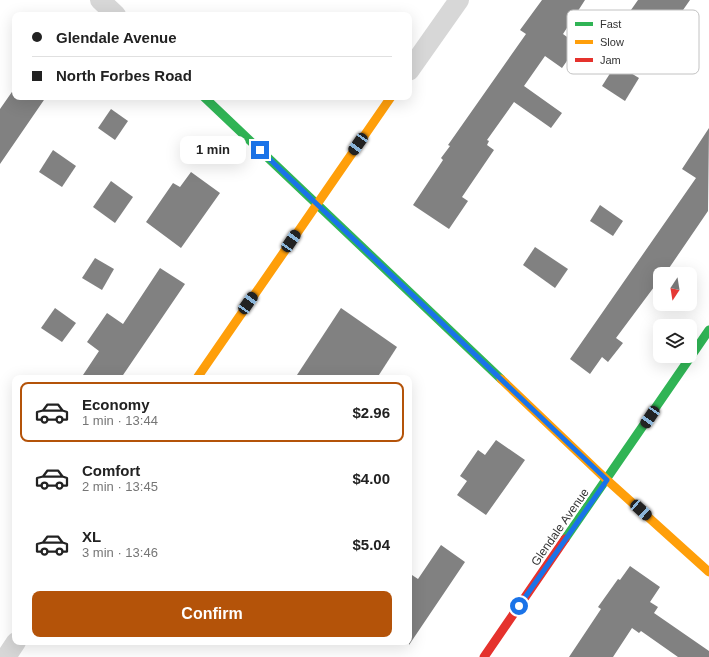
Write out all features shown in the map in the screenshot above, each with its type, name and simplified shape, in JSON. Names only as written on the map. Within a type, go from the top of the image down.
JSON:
[{"type":"street","points":[[100,0],[113,12]]},
{"type":"street","points":[[412,67],[459,0]]},
{"type":"street","points":[[207,100],[607,480],[709,572]]},
{"type":"street","points":[[199,375],[389,100]]},
{"type":"street","name":"Glendale Avenue","points":[[484,657],[709,330]]},
{"type":"street","points":[[6,657],[14,645]]},
{"type":"building","points":[[542,0],[585,0],[579,10],[567,10],[567,28],[563,34],[567,37],[567,61],[562,68],[545,56],[524,86],[562,113],[551,128],[514,102],[487,140],[489,141],[487,145],[494,150],[462,197],[468,201],[449,229],[413,205],[443,160],[441,158],[450,146],[448,145],[526,34],[520,30]]},
{"type":"building","points":[[638,0],[690,0],[683,10],[631,10]]},
{"type":"building","points":[[610,74],[632,74],[639,78],[625,101],[602,86]]},
{"type":"building","points":[[12,92],[12,100],[44,100],[0,164],[0,109]]},
{"type":"building","points":[[111,109],[128,121],[115,140],[98,128]]},
{"type":"building","points":[[709,128],[708,211],[670,267],[653,267],[653,288],[616,338],[623,343],[608,362],[602,357],[590,374],[570,359],[696,178],[682,169]]},
{"type":"building","points":[[53,150],[76,166],[62,187],[39,172]]},
{"type":"building","points":[[191,172],[220,193],[181,248],[146,222],[173,183],[180,187]]},
{"type":"building","points":[[111,181],[133,197],[115,223],[93,207]]},
{"type":"building","points":[[600,205],[623,221],[613,236],[590,221]]},
{"type":"building","points":[[535,247],[568,269],[555,288],[523,265]]},
{"type":"building","points":[[95,258],[114,269],[102,290],[82,278]]},
{"type":"building","points":[[160,268],[185,284],[123,375],[83,375],[99,351],[87,342],[107,313],[123,324]]},
{"type":"building","points":[[55,308],[76,323],[62,342],[41,328]]},
{"type":"building","points":[[341,308],[397,347],[379,375],[297,375]]},
{"type":"building","points":[[496,440],[525,460],[486,515],[457,495],[467,481],[460,476],[478,450],[485,455]]},
{"type":"building","points":[[441,545],[465,562],[412,641],[412,575],[418,579]]},
{"type":"building","points":[[630,566],[660,587],[650,602],[658,607],[654,613],[709,651],[709,657],[678,657],[641,631],[639,633],[632,628],[613,657],[569,657],[601,609],[598,607],[618,579],[620,580]]},
{"type":"traffic: fast","points":[[207,100],[501,379]]},
{"type":"traffic: fast","points":[[565,539],[709,330]]},
{"type":"traffic: slow","points":[[199,375],[389,100]]},
{"type":"traffic: slow","points":[[501,379],[607,480],[709,572]]},
{"type":"traffic: jam","points":[[484,657],[565,539]]},
{"type":"route","points":[[260,150],[607,480],[519,606]]}]
